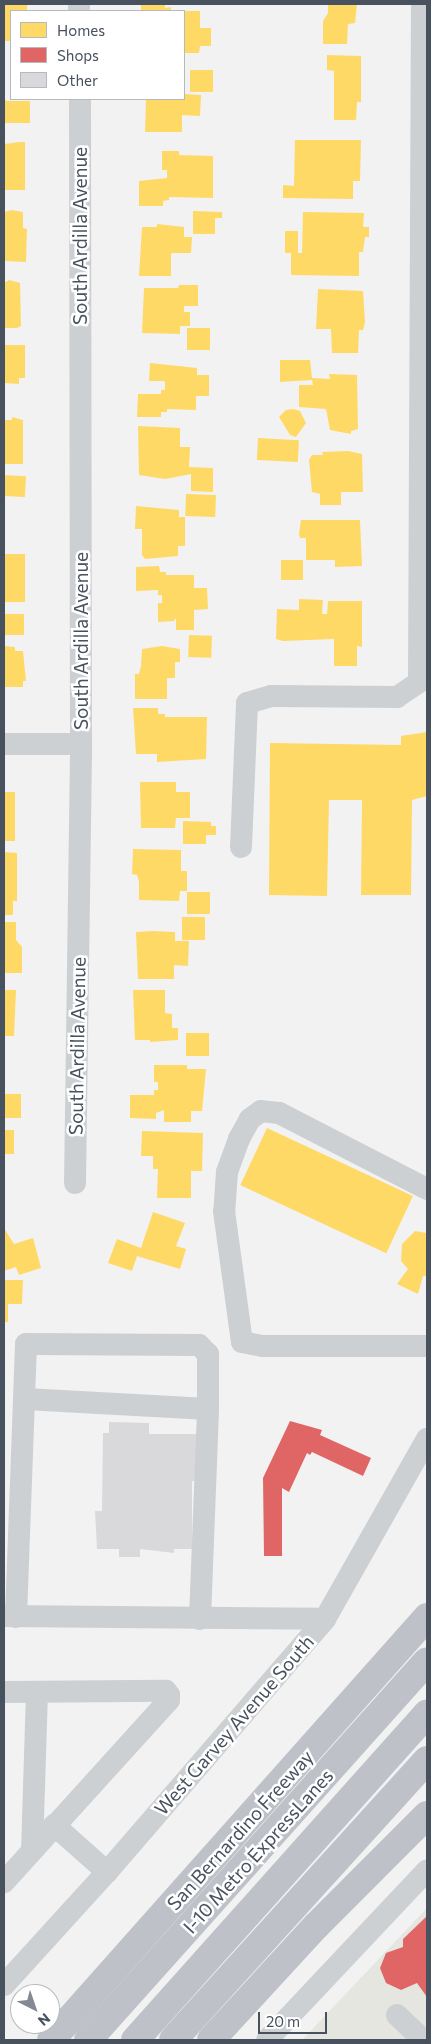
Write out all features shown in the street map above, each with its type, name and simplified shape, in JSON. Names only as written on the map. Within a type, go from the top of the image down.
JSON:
[{"type":"highway","name":"San Bernardino Freeway","points":[[51,2040],[409,1638],[427,1615]]},
{"type":"highway","name":"I-10 Metro ExpressLanes","points":[[88,2040],[427,1661]]},
{"type":"highway","name":"I-10 Metro ExpressLanes","points":[[135,2040],[427,1713]]},
{"type":"highway","points":[[173,2040],[427,1760]]},
{"type":"highway","points":[[211,2040],[316,1926],[427,1815]]},
{"type":"street","points":[[242,847],[247,704],[271,696],[397,697],[423,682],[422,4]]},
{"type":"street","name":"South Ardilla Avenue","points":[[74,1183],[81,744],[80,100]]},
{"type":"street","points":[[4,744],[81,744]]},
{"type":"street","points":[[427,1189],[279,1112],[261,1111],[250,1120],[239,1139],[227,1172],[224,1211],[242,1342],[263,1346],[427,1346]]},
{"type":"street","points":[[200,1619],[208,1409],[208,1354],[199,1345],[26,1344],[10,1616],[150,1619],[200,1619],[325,1619]]},
{"type":"street","points":[[24,1399],[208,1409]]},
{"type":"street","name":"West Garvey Avenue South","points":[[4,1985],[107,1872],[325,1619],[427,1439]]},
{"type":"street","points":[[4,1692],[166,1691],[169,1695],[169,1700],[4,1882]]},
{"type":"street","points":[[32,1851],[37,1692]]},
{"type":"street","points":[[54,1825],[107,1872]]},
{"type":"street","points":[[267,2040],[310,1992],[427,1870]]},
{"type":"street","points":[[397,2015],[423,2040]]},
{"type":"shaded area","points":[[427,1908],[427,2040],[302,2040]]},
{"type":"building: Homes","points":[[4,4],[27,4],[27,10],[10,10],[10,41],[4,41]]},
{"type":"building: Homes","points":[[141,4],[165,4],[165,8],[171,7],[171,10],[141,10]]},
{"type":"building: Homes","points":[[328,4],[357,4],[355,23],[348,24],[347,44],[323,44],[323,21],[328,13]]},
{"type":"building: Homes","points":[[185,11],[200,11],[200,28],[211,28],[211,46],[200,46],[199,53],[185,53]]},
{"type":"building: Homes","points":[[327,55],[361,56],[361,102],[357,102],[356,120],[334,120],[334,71],[327,70]]},
{"type":"building: Homes","points":[[190,70],[213,70],[213,92],[190,92]]},
{"type":"building: Homes","points":[[185,94],[201,95],[200,116],[182,115],[182,132],[145,132],[146,100],[185,100]]},
{"type":"building: Homes","points":[[4,95],[6,101],[30,101],[30,123],[5,123]]},
{"type":"building: Homes","points":[[295,140],[361,140],[360,181],[353,181],[353,199],[283,198],[283,185],[294,186]]},
{"type":"building: Homes","points":[[25,142],[25,190],[4,190],[4,144]]},
{"type":"building: Homes","points":[[162,151],[179,151],[179,155],[213,156],[213,198],[169,197],[169,200],[163,201],[163,206],[139,206],[139,181],[167,178],[167,170],[162,170]]},
{"type":"building: Homes","points":[[12,210],[23,212],[23,228],[27,229],[26,262],[4,261],[4,212]]},
{"type":"building: Homes","points":[[193,211],[222,212],[222,218],[215,218],[215,234],[193,234]]},
{"type":"building: Homes","points":[[303,212],[364,213],[363,227],[369,227],[369,237],[365,237],[363,252],[359,252],[359,276],[291,275],[291,253],[285,253],[285,231],[298,231],[298,253],[302,253]]},
{"type":"building: Homes","points":[[157,224],[184,227],[184,237],[192,237],[191,253],[171,253],[171,276],[139,276],[142,227],[157,227]]},
{"type":"building: Homes","points":[[9,280],[20,283],[21,326],[17,328],[4,328],[4,283]]},
{"type":"building: Homes","points":[[179,285],[198,285],[198,306],[184,306],[184,312],[190,312],[190,326],[180,326],[180,334],[142,333],[144,288],[178,288]]},
{"type":"building: Homes","points":[[318,289],[363,291],[365,322],[363,330],[359,330],[358,353],[332,353],[331,329],[316,329]]},
{"type":"building: Homes","points":[[187,328],[210,328],[210,350],[187,350]]},
{"type":"building: Homes","points":[[4,345],[25,345],[25,378],[19,378],[19,384],[4,383]]},
{"type":"building: Homes","points":[[280,360],[310,360],[312,378],[330,379],[329,374],[357,375],[358,429],[351,431],[351,434],[330,430],[326,409],[299,407],[299,385],[313,385],[312,380],[280,382]]},
{"type":"building: Homes","points":[[150,363],[197,368],[197,375],[209,375],[209,396],[196,396],[196,410],[167,409],[167,412],[161,412],[161,417],[137,417],[138,394],[161,394],[161,390],[165,390],[165,381],[149,381]]},
{"type":"building: Homes","points":[[286,410],[300,411],[306,423],[296,437],[290,435],[279,417]]},
{"type":"building: Homes","points":[[12,417],[23,420],[23,464],[4,464],[4,420],[12,420]]},
{"type":"building: Homes","points":[[138,426],[180,428],[180,447],[190,447],[189,467],[213,468],[213,492],[191,491],[191,474],[165,479],[139,475]]},
{"type":"building: Homes","points":[[258,438],[299,440],[298,462],[257,460]]},
{"type":"building: Homes","points":[[348,451],[362,454],[363,492],[341,492],[341,505],[320,505],[320,494],[312,492],[309,460],[312,455],[323,455],[322,452]]},
{"type":"building: Homes","points":[[4,475],[26,476],[25,497],[4,496]]},
{"type":"building: Homes","points":[[186,494],[216,495],[215,517],[185,516]]},
{"type":"building: Homes","points":[[136,506],[179,510],[179,517],[185,517],[185,546],[178,546],[178,556],[145,559],[142,555],[142,529],[135,529]]},
{"type":"building: Homes","points":[[301,520],[360,520],[362,566],[335,567],[335,560],[306,560],[306,538],[300,538],[299,534]]},
{"type":"building: Homes","points":[[4,554],[25,554],[25,602],[4,602]]},
{"type":"building: Homes","points":[[281,560],[303,560],[303,580],[281,580]]},
{"type":"building: Homes","points":[[159,566],[160,572],[166,572],[166,575],[194,575],[194,588],[207,588],[208,609],[194,610],[194,630],[176,630],[176,618],[174,621],[158,622],[158,603],[162,603],[162,595],[158,595],[158,590],[136,591],[136,567]]},
{"type":"building: Homes","points":[[299,599],[323,600],[322,614],[327,614],[328,601],[362,601],[362,647],[357,646],[357,666],[334,666],[334,639],[283,641],[276,639],[277,609],[299,610]]},
{"type":"building: Homes","points":[[4,614],[24,614],[24,635],[4,635]]},
{"type":"building: Homes","points":[[189,635],[212,636],[211,658],[188,657]]},
{"type":"building: Homes","points":[[4,646],[15,647],[15,651],[23,651],[26,681],[23,681],[23,687],[4,687]]},
{"type":"building: Homes","points":[[162,646],[180,649],[180,662],[175,662],[175,678],[167,678],[167,699],[135,699],[135,674],[139,674],[142,649]]},
{"type":"building: Homes","points":[[133,708],[158,708],[158,714],[165,714],[165,717],[207,717],[206,759],[157,762],[157,754],[136,754]]},
{"type":"building: Homes","points":[[427,732],[427,796],[412,800],[411,895],[361,895],[362,800],[329,800],[327,896],[269,895],[270,743],[401,745],[401,736]]},
{"type":"building: Homes","points":[[140,782],[176,782],[176,792],[190,792],[190,818],[176,818],[175,828],[141,828]]},
{"type":"building: Homes","points":[[4,792],[15,792],[15,841],[4,841]]},
{"type":"building: Homes","points":[[183,821],[211,822],[211,826],[216,826],[216,835],[206,835],[206,844],[183,844]]},
{"type":"building: Homes","points":[[133,849],[181,850],[181,871],[187,871],[187,891],[180,891],[179,901],[139,900],[139,882],[137,875],[132,874]]},
{"type":"building: Homes","points":[[4,852],[17,853],[17,901],[13,901],[13,915],[4,915]]},
{"type":"building: Homes","points":[[187,892],[210,892],[210,914],[187,914]]},
{"type":"building: Homes","points":[[182,917],[205,917],[205,940],[182,940]]},
{"type":"building: Homes","points":[[4,922],[16,922],[16,940],[22,947],[22,973],[4,973]]},
{"type":"building: Homes","points":[[136,932],[175,932],[175,941],[189,941],[188,966],[174,965],[174,979],[138,979]]},
{"type":"building: Homes","points":[[4,990],[16,990],[14,1036],[4,1036]]},
{"type":"building: Homes","points":[[133,990],[165,990],[165,1013],[172,1014],[172,1028],[178,1028],[178,1040],[150,1042],[150,1040],[135,1040]]},
{"type":"building: Homes","points":[[186,1033],[209,1033],[209,1056],[186,1056]]},
{"type":"building: Homes","points":[[154,1065],[187,1065],[187,1069],[206,1069],[202,1111],[191,1111],[191,1122],[164,1122],[164,1110],[156,1113],[156,1119],[130,1118],[130,1095],[154,1095],[154,1090],[158,1090],[158,1082],[154,1082]]},
{"type":"building: Homes","points":[[4,1094],[21,1094],[21,1118],[4,1118]]},
{"type":"building: Homes","points":[[267,1128],[413,1196],[386,1253],[240,1185]]},
{"type":"building: Homes","points":[[4,1130],[14,1130],[14,1154],[4,1154]]},
{"type":"building: Homes","points":[[142,1131],[203,1133],[202,1171],[191,1171],[191,1198],[157,1198],[158,1169],[153,1169],[153,1156],[141,1156]]},
{"type":"building: Homes","points":[[153,1212],[185,1223],[176,1246],[186,1249],[180,1269],[137,1256],[132,1271],[108,1263],[117,1239],[141,1248]]},
{"type":"building: Homes","points":[[4,1228],[14,1244],[33,1238],[41,1268],[19,1275],[16,1267],[4,1271]]},
{"type":"building: Homes","points":[[415,1231],[427,1233],[427,1276],[423,1276],[418,1294],[397,1284],[408,1269],[401,1261],[402,1244]]},
{"type":"building: Homes","points":[[4,1280],[23,1280],[22,1304],[8,1304],[8,1322],[4,1322]]},
{"type":"building: Shops","points":[[290,1421],[322,1430],[320,1435],[371,1458],[363,1476],[312,1452],[310,1455],[307,1453],[289,1492],[282,1488],[282,1556],[264,1556],[263,1478]]},
{"type":"building: Shops","points":[[427,1916],[427,1997],[417,1983],[401,1990],[386,1983],[380,1968],[386,1953],[403,1947],[403,1939]]},
{"type":"building: Other","points":[[109,1422],[149,1423],[149,1434],[202,1434],[201,1481],[192,1481],[192,1549],[174,1549],[174,1553],[140,1549],[140,1557],[119,1557],[119,1549],[97,1549],[95,1511],[102,1511],[103,1433],[109,1433]]}]
